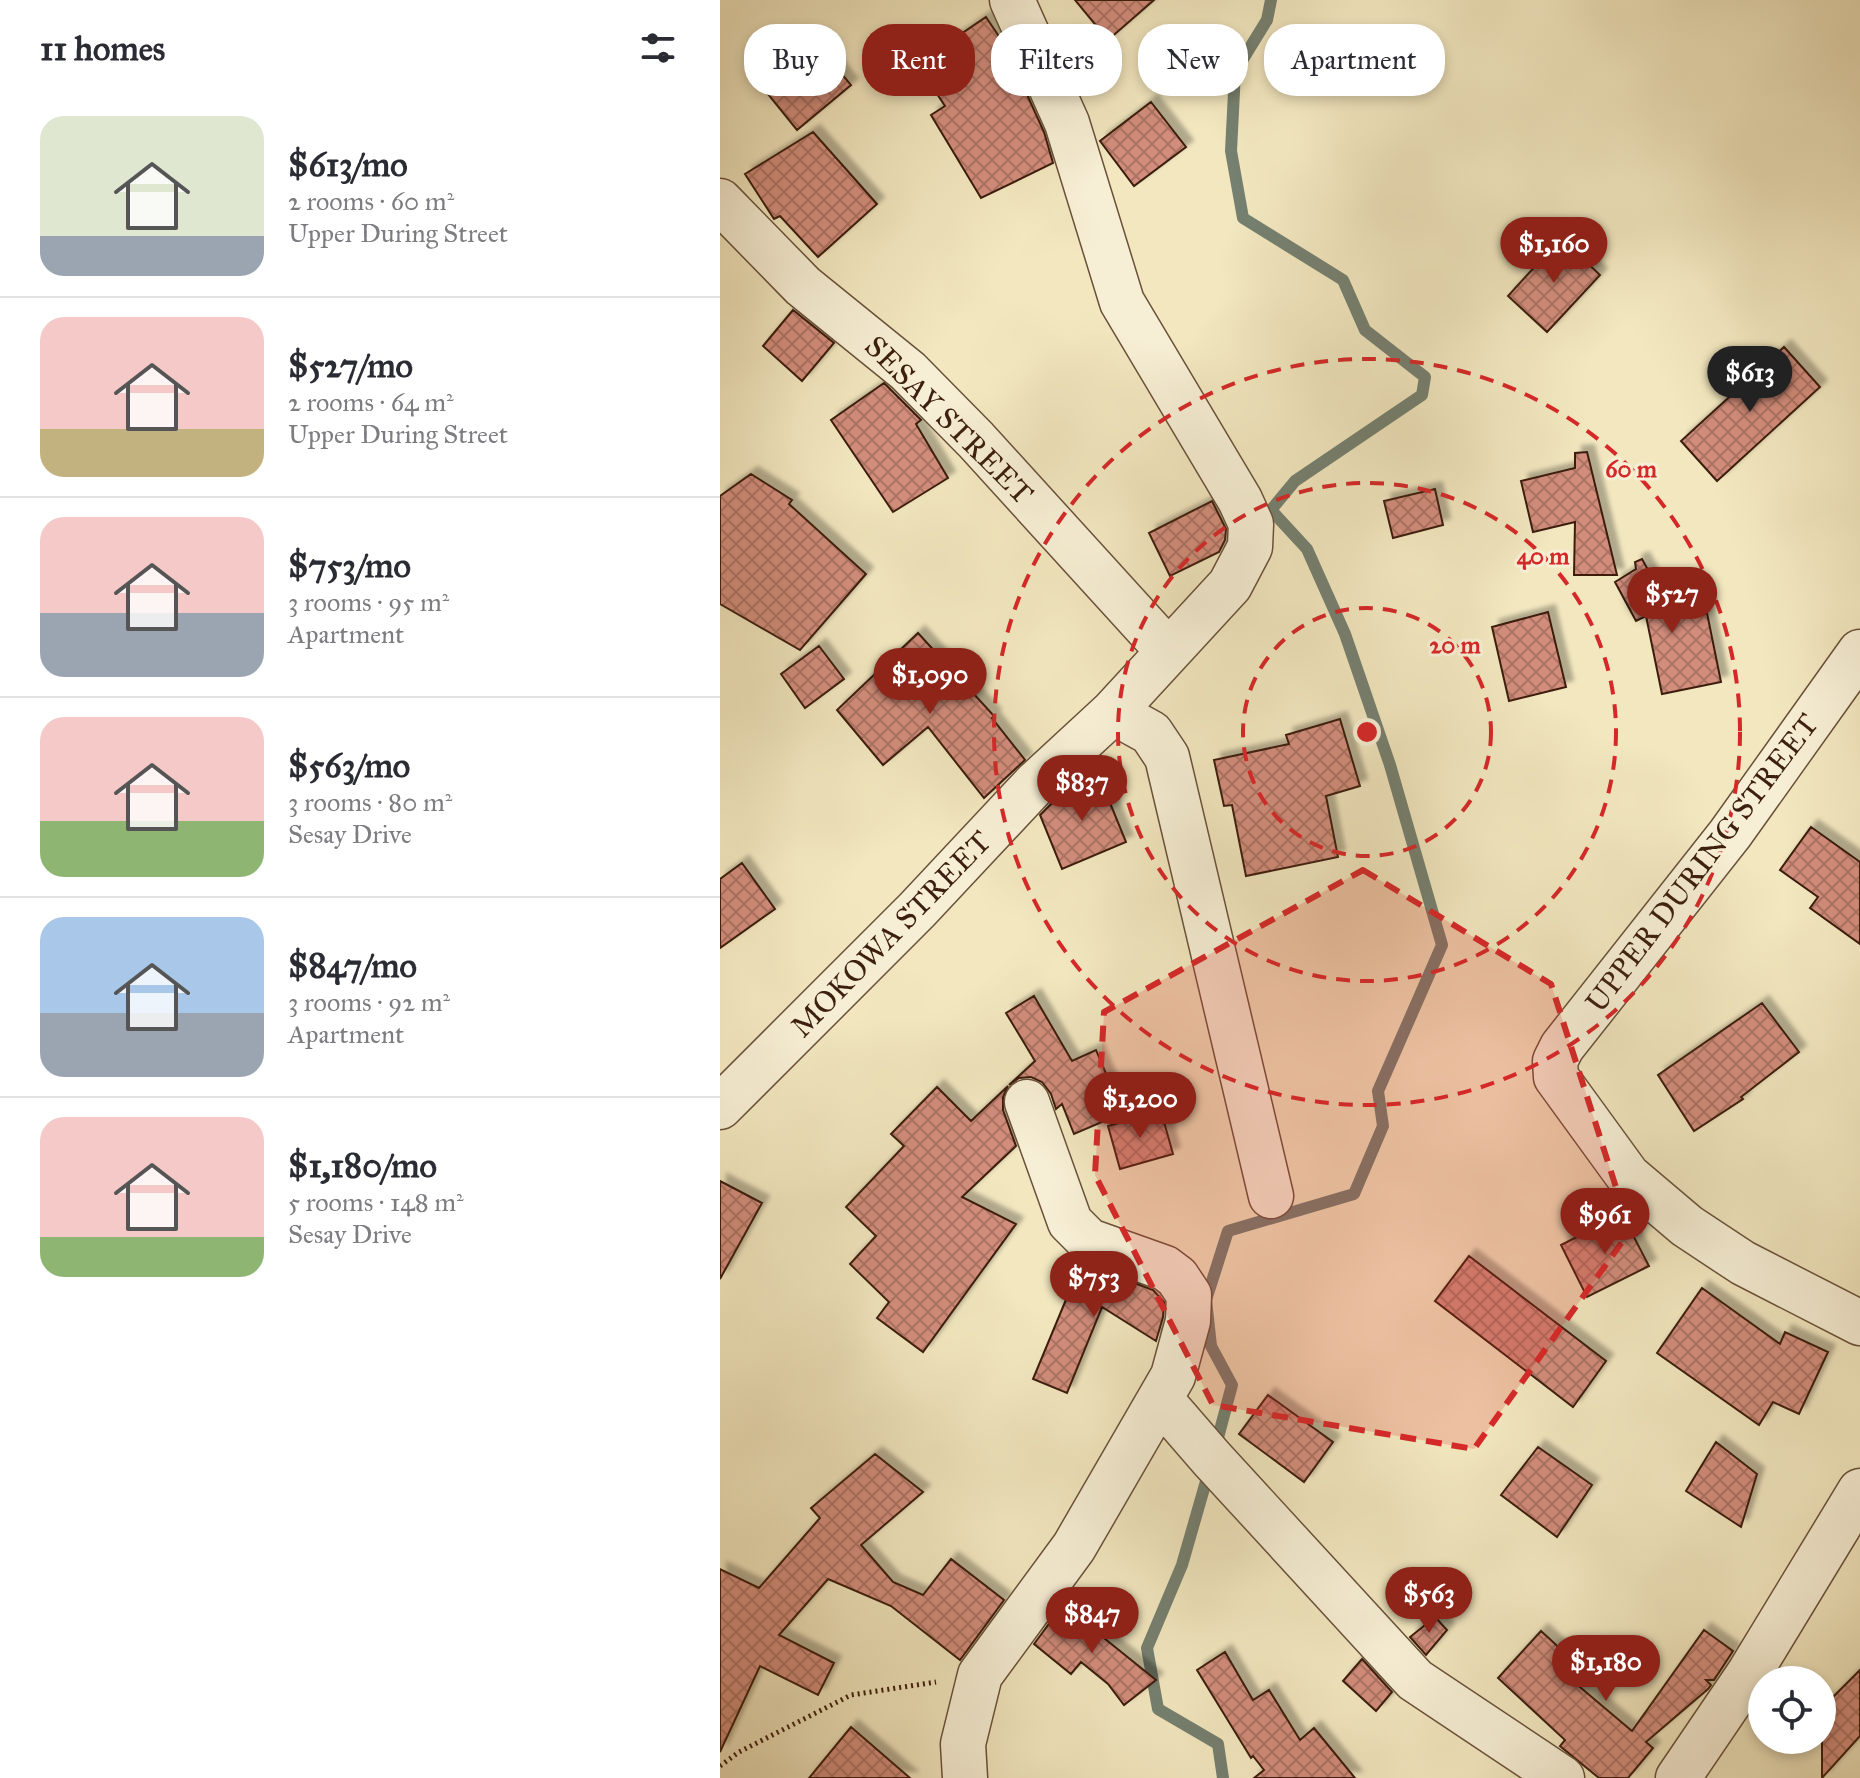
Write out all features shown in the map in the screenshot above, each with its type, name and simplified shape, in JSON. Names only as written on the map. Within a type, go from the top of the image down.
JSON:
[{"type":"street","name":"MOKOWA STREET","points":[[720,1107],[906,922],[1035,784],[1113,712],[1230,585],[1250,547],[1251,524],[1240,500],[1122,302],[1067,123],[1012,0]]},
{"type":"street","name":"SESAY STREET","points":[[720,201],[803,286],[908,371],[976,440],[1168,651]]},
{"type":"street","name":"UPPER DURING STREET","points":[[1860,652],[1730,834],[1562,1047],[1555,1061],[1556,1077],[1628,1176],[1687,1226],[1743,1263],[1860,1323]]},
{"type":"street","points":[[1113,712],[1151,733],[1167,757],[1271,1196]]},
{"type":"street","points":[[965,1778],[963,1744],[980,1675],[1074,1547],[1173,1376],[1188,1321],[1189,1295],[1177,1277],[1165,1268],[1089,1241],[1070,1222],[1027,1102]]},
{"type":"street","points":[[1160,1399],[1415,1680],[1562,1778]]},
{"type":"street","points":[[1678,1778],[1750,1672],[1860,1491]]},
{"type":"path","points":[[720,1766],[739,1752],[851,1695],[980,1675]]},
{"type":"highlighted area","points":[[1363,870],[1551,984],[1630,1231],[1474,1449],[1213,1405],[1095,1175],[1104,1012]]},
{"type":"building","points":[[1075,0],[1154,0],[1122,28],[1122,24],[1095,24]]},
{"type":"building","points":[[986,17],[991,24],[991,96],[1028,96],[1044,132],[1053,163],[981,198],[931,115],[945,106],[938,96],[975,96],[975,24]]},
{"type":"building","points":[[769,96],[838,96],[797,130]]},
{"type":"building","points":[[1151,102],[1186,147],[1134,186],[1100,141]]},
{"type":"building","points":[[813,132],[877,204],[818,257],[780,216],[774,219],[745,174]]},
{"type":"building","points":[[1561,238],[1600,275],[1547,332],[1508,296]]},
{"type":"building","points":[[793,310],[834,343],[802,381],[763,346]]},
{"type":"building","points":[[1784,347],[1820,387],[1717,481],[1681,441]]},
{"type":"building","points":[[884,383],[921,420],[916,424],[948,478],[893,512],[831,420]]},
{"type":"building","points":[[1587,452],[1617,575],[1574,575],[1575,522],[1533,532],[1521,481],[1575,468],[1575,453]]},
{"type":"building","points":[[751,474],[792,500],[789,504],[866,574],[800,650],[720,604],[720,496]]},
{"type":"building","points":[[1435,489],[1443,525],[1393,538],[1384,501]]},
{"type":"building","points":[[1212,501],[1226,529],[1219,552],[1170,576],[1149,533]]},
{"type":"building","points":[[1642,559],[1675,619],[1707,613],[1721,682],[1662,694],[1646,616],[1636,621],[1615,582],[1636,569],[1635,562]]},
{"type":"building","points":[[1548,612],[1566,687],[1509,701],[1492,627]]},
{"type":"building","points":[[918,633],[994,716],[992,718],[1025,760],[984,798],[928,727],[883,765],[837,710]]},
{"type":"building","points":[[819,646],[844,679],[805,708],[781,674]]},
{"type":"building","points":[[1340,719],[1360,786],[1326,796],[1338,857],[1246,876],[1232,805],[1224,806],[1214,760],[1289,744],[1286,735]]},
{"type":"building","points":[[1099,776],[1126,842],[1062,869],[1040,815],[1065,790]]},
{"type":"building","points":[[1811,827],[1860,862],[1860,944],[1810,908],[1818,897],[1780,870]]},
{"type":"building","points":[[742,863],[775,909],[720,948],[720,879]]},
{"type":"building","points":[[1034,996],[1072,1061],[1096,1050],[1123,1113],[1074,1134],[1062,1104],[1056,1109],[1051,1094],[1042,1082],[1031,1077],[1019,1078],[1009,1085],[1035,1061],[1006,1013]]},
{"type":"building","points":[[1762,1003],[1799,1052],[1741,1097],[1743,1099],[1694,1131],[1658,1075]]},
{"type":"building","points":[[1008,1086],[1003,1097],[1003,1110],[1016,1146],[962,1197],[1016,1224],[923,1352],[877,1318],[889,1302],[850,1264],[876,1236],[846,1207],[904,1146],[891,1134],[937,1087],[971,1121]]},
{"type":"building","points":[[1161,1111],[1173,1154],[1120,1169],[1108,1126]]},
{"type":"building","points":[[720,1181],[762,1203],[720,1279]]},
{"type":"building","points":[[1622,1214],[1649,1266],[1587,1297],[1561,1245]]},
{"type":"building","points":[[1469,1256],[1606,1361],[1573,1407],[1435,1301]]},
{"type":"building","points":[[1076,1261],[1153,1290],[1164,1302],[1163,1317],[1156,1341],[1102,1307],[1067,1393],[1033,1379],[1070,1290],[1064,1288]]},
{"type":"building","points":[[1702,1288],[1780,1344],[1785,1332],[1828,1352],[1799,1414],[1773,1402],[1759,1425],[1657,1353]]},
{"type":"building","points":[[1268,1395],[1333,1442],[1304,1482],[1239,1434]]},
{"type":"building","points":[[1716,1442],[1757,1474],[1741,1527],[1686,1491]]},
{"type":"building","points":[[1538,1447],[1592,1485],[1557,1537],[1501,1495]]},
{"type":"building","points":[[875,1454],[923,1492],[861,1545],[893,1582],[923,1595],[951,1559],[1004,1600],[960,1660],[891,1606],[828,1579],[779,1635],[834,1663],[818,1695],[760,1666],[720,1752],[720,1569],[759,1588],[820,1518],[811,1508]]},
{"type":"building","points":[[1063,1605],[1156,1680],[1124,1705],[1108,1684],[1081,1662],[1071,1674],[1034,1644]]},
{"type":"building","points":[[1435,1617],[1447,1630],[1426,1655],[1410,1637]]},
{"type":"building","points":[[1704,1630],[1733,1651],[1714,1680],[1706,1680],[1711,1685],[1708,1689],[1646,1742],[1653,1748],[1628,1778],[1599,1778],[1560,1746],[1565,1740],[1498,1678],[1541,1631],[1578,1665],[1568,1677],[1632,1731]]},
{"type":"building","points":[[1225,1652],[1253,1700],[1269,1690],[1300,1740],[1314,1728],[1355,1778],[1254,1778],[1264,1770],[1253,1756],[1251,1758],[1197,1670]]},
{"type":"building","points":[[1362,1659],[1392,1692],[1376,1711],[1343,1681]]},
{"type":"building","points":[[1860,1670],[1860,1736],[1822,1778],[1822,1754],[1836,1754],[1836,1694]]},
{"type":"building","points":[[851,1727],[910,1778],[809,1778]]},
{"type":"waterway","points":[[1215,1449],[1232,1385],[1211,1346],[1206,1300],[1228,1231],[1354,1194],[1383,1126],[1378,1091],[1442,945],[1390,765],[1345,634],[1307,549],[1271,510],[1295,481],[1422,395],[1425,377],[1365,330],[1343,280],[1243,218],[1231,151],[1235,72],[1267,20],[1271,0]]},
{"type":"waterway","points":[[1209,1471],[1182,1565],[1147,1648],[1158,1709],[1218,1744],[1223,1778]]}]
